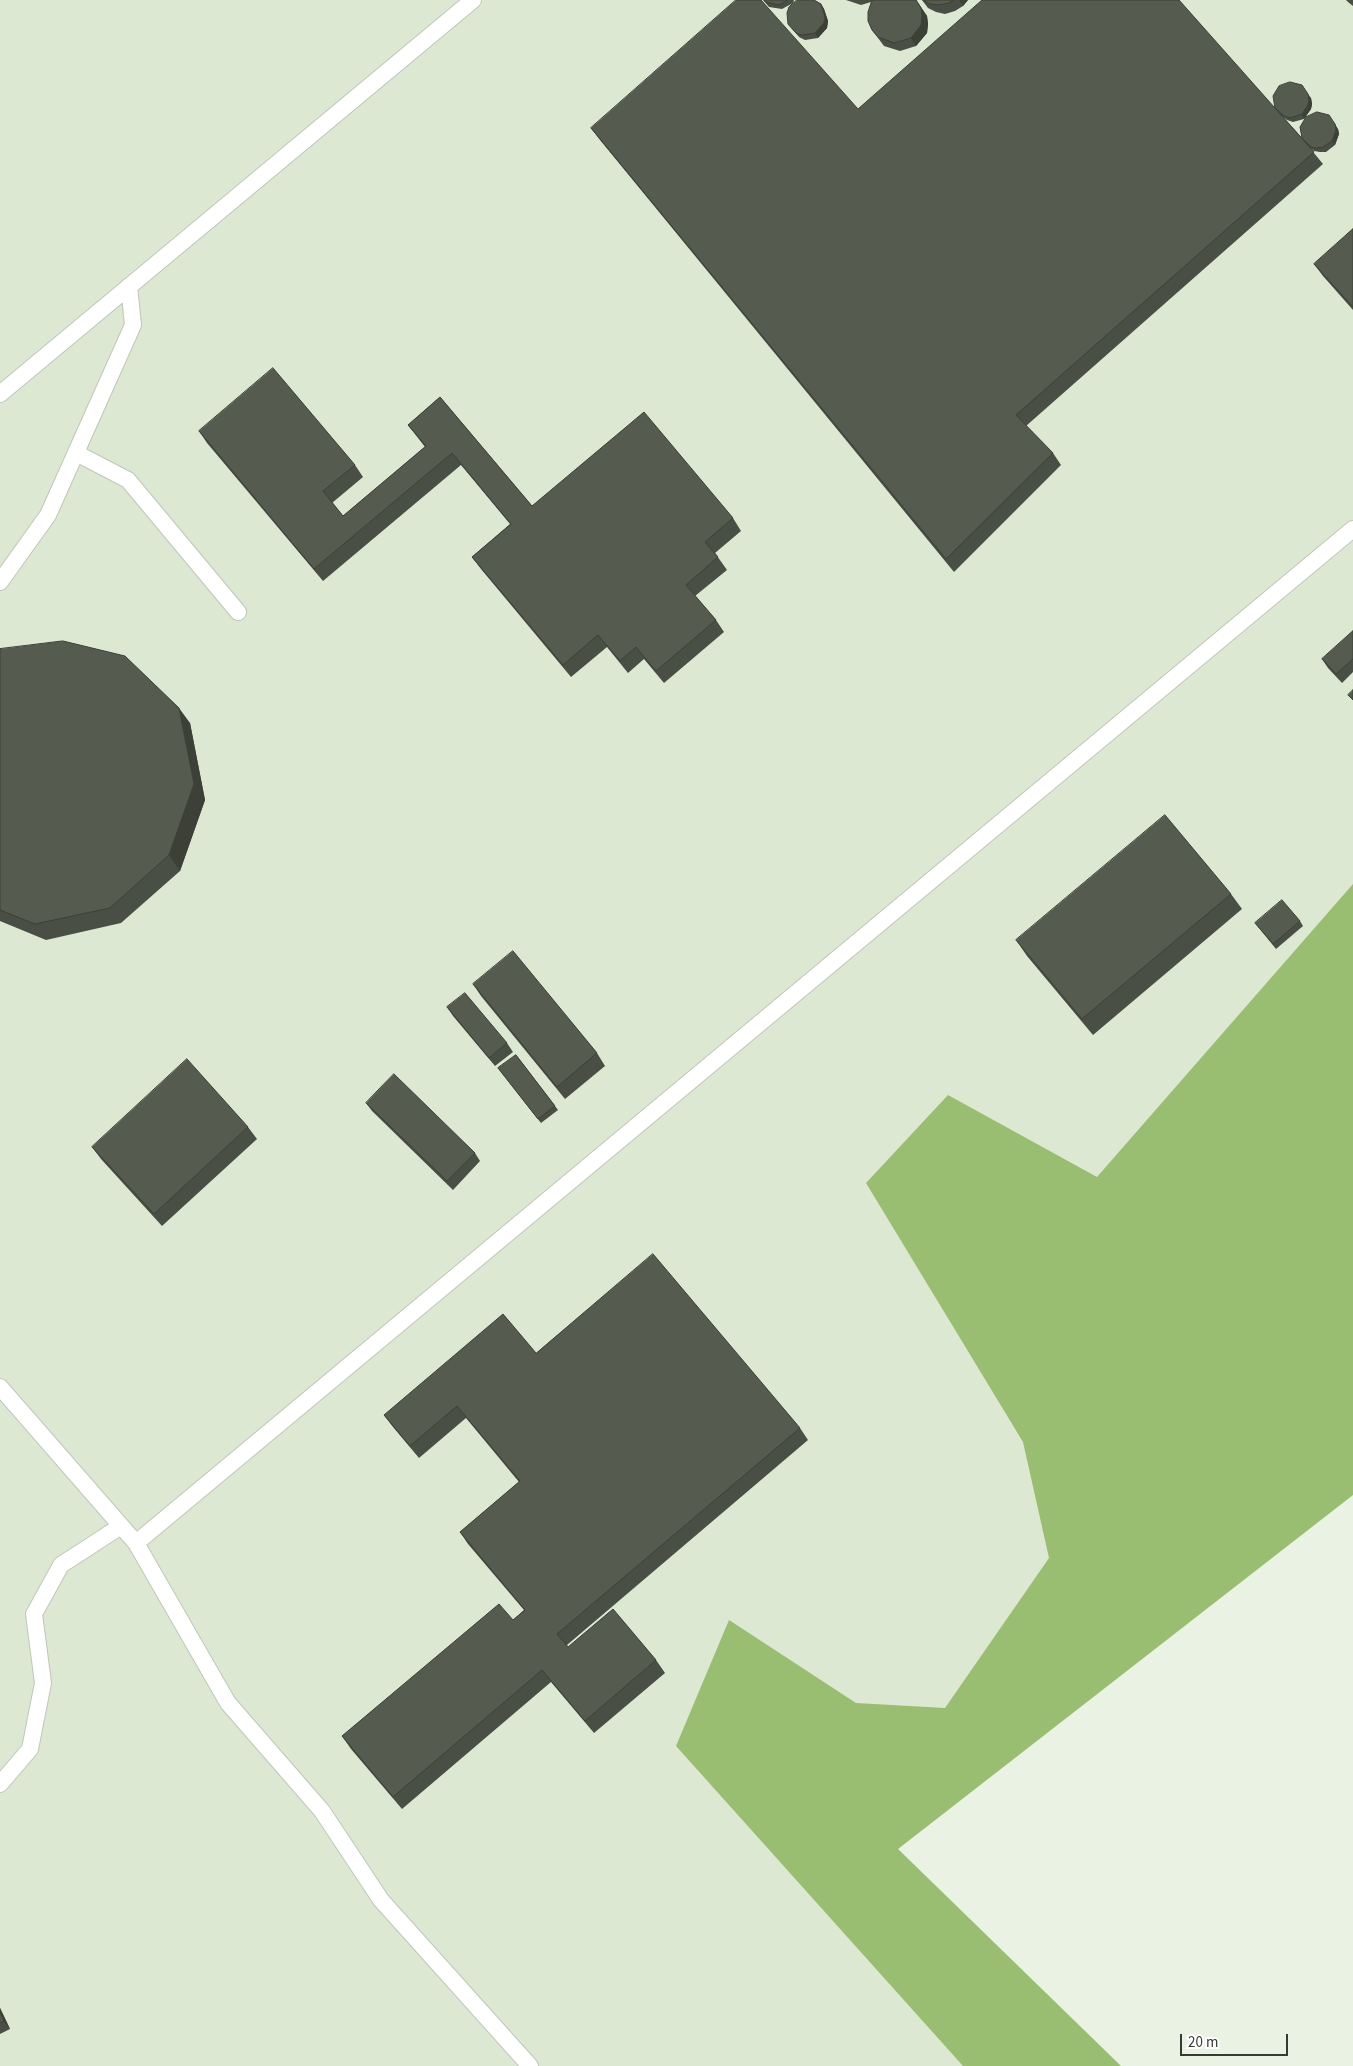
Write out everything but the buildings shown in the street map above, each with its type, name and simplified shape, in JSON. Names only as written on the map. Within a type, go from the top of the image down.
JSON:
[{"type":"lane","points":[[0,394],[473,0]]},
{"type":"lane","points":[[0,582],[48,515],[133,325],[129,286]]},
{"type":"lane","points":[[76,453],[128,480],[238,612]]},
{"type":"lane","points":[[136,1543],[1353,529]]},
{"type":"lane","points":[[0,1387],[136,1543],[228,1703],[322,1811],[381,1900],[530,2066]]},
{"type":"lane","points":[[0,1784],[30,1749],[43,1683],[34,1614],[61,1565],[121,1526]]},
{"type":"shaded area","points":[[0,0],[1353,0],[1353,1495],[898,1849],[1121,2066],[0,2066]]},
{"type":"green space","points":[[1353,884],[1353,1495],[898,1849],[1121,2066],[963,2066],[676,1746],[729,1620],[856,1703],[945,1708],[1049,1558],[1023,1442],[866,1183],[948,1095],[1097,1177]]}]
